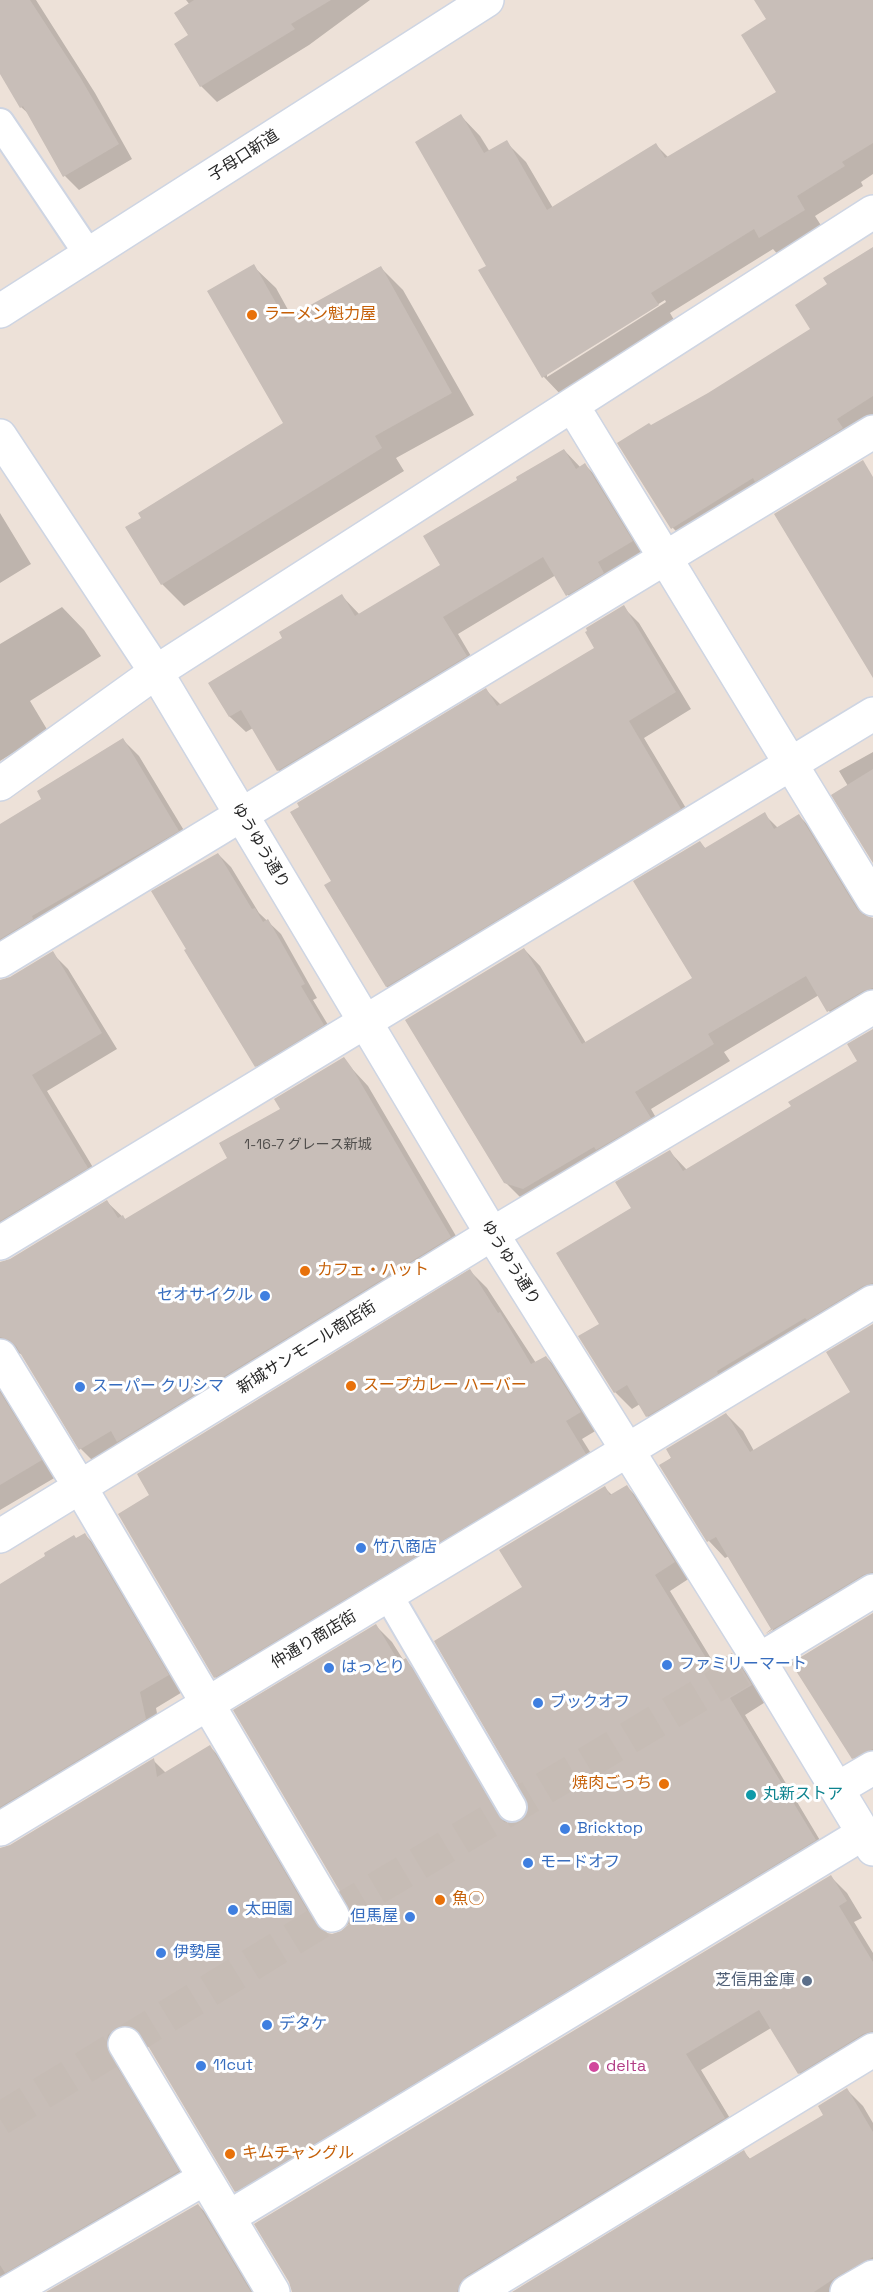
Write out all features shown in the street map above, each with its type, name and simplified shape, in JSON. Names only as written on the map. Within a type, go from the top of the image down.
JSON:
[{"type":"street","name":"子母口新道","points":[[0,311],[472,4]]},
{"type":"street","points":[[0,784],[156,672],[873,213]]},
{"type":"street","points":[[572,405],[873,899]]},
{"type":"street","points":[[0,961],[873,432]]},
{"type":"street","name":"ゆうゆう通り","points":[[0,436],[156,672],[492,1234],[759,1660],[868,1841]]},
{"type":"street","points":[[0,1243],[873,714]]},
{"type":"street","name":"新城サンモール商店街","points":[[0,1536],[492,1234],[873,1007]]},
{"type":"street","name":"仲通り商店街","points":[[0,1829],[873,1302]]},
{"type":"street","points":[[0,1356],[80,1487],[332,1915]]},
{"type":"street","points":[[759,1660],[873,1591]]},
{"type":"street","points":[[837,1789],[873,1768]]},
{"type":"street","points":[[229,2217],[868,1841]]},
{"type":"street","points":[[125,2044],[273,2292]]},
{"type":"street","points":[[476,2292],[873,2050]]},
{"type":"street","points":[[9,2292],[205,2178]]},
{"type":"street","points":[[848,2292],[873,2277]]},
{"type":"lane","points":[[0,123],[89,255]]},
{"type":"lane","points":[[388,1595],[512,1807]]},
{"type":"building","points":[[0,0],[30,0],[80,77],[119,144],[63,177],[23,106],[20,108],[0,74]]},
{"type":"building","points":[[194,0],[331,0],[291,24],[295,29],[200,87],[174,44],[188,35],[174,13]]},
{"type":"building","points":[[754,0],[873,0],[873,143],[842,162],[845,166],[797,196],[805,210],[759,238],[754,229],[651,293],[659,305],[542,378],[478,270],[486,266],[415,142],[461,114],[484,153],[507,140],[547,210],[656,143],[665,158],[776,92],[741,35],[766,19]]},
{"type":"building","points":[[873,247],[873,396],[837,419],[843,428],[755,482],[753,478],[671,529],[617,443],[649,423],[651,425],[708,393],[810,329],[795,305],[827,284],[823,278]]},
{"type":"building","points":[[254,264],[285,319],[381,266],[452,393],[375,436],[382,448],[161,585],[125,527],[141,518],[138,513],[283,423],[207,291]]},
{"type":"building","points":[[564,449],[576,469],[585,463],[633,541],[598,562],[604,573],[566,596],[543,557],[443,617],[467,656],[277,771],[241,710],[229,717],[208,683],[282,638],[279,632],[342,594],[355,616],[440,565],[423,536]]},
{"type":"building","points":[[863,460],[873,477],[873,678],[774,514]]},
{"type":"building","points":[[624,605],[676,692],[629,721],[681,809],[386,987],[324,885],[331,881],[290,812],[299,807],[297,803],[486,688],[497,706],[594,648],[585,632],[586,628]]},
{"type":"building","points":[[123,738],[179,831],[32,916],[33,919],[0,939],[0,824],[41,799],[37,791]]},
{"type":"building","points":[[873,769],[873,863],[831,795]]},
{"type":"building","points":[[765,812],[774,829],[799,814],[857,909],[873,918],[873,988],[863,991],[827,1012],[806,976],[708,1034],[714,1044],[635,1092],[651,1118],[596,1150],[594,1147],[523,1189],[504,1183],[405,1020],[524,948],[582,1044],[692,978],[633,881],[700,841],[705,848]]},
{"type":"building","points":[[218,853],[252,909],[255,908],[263,922],[268,919],[305,984],[301,986],[324,1025],[255,1067],[151,891]]},
{"type":"building","points":[[53,951],[102,1033],[32,1075],[88,1168],[0,1221],[0,980],[10,977]]},
{"type":"building","points":[[873,1029],[873,1283],[863,1286],[807,1320],[805,1318],[646,1417],[627,1385],[614,1393],[578,1336],[599,1324],[556,1253],[631,1208],[615,1182],[670,1150],[683,1171],[791,1106],[788,1102],[857,1061],[847,1044]]},
{"type":"building","points":[[344,1057],[451,1237],[117,1442],[111,1431],[79,1450],[16,1346],[0,1337],[0,1262],[10,1259],[107,1200],[118,1218],[123,1215],[125,1219],[227,1158],[219,1143],[280,1109],[274,1099]]},
{"type":"building","points":[[470,1269],[498,1313],[500,1312],[531,1364],[546,1356],[581,1412],[566,1421],[586,1454],[214,1678],[118,1514],[149,1495],[137,1474]]},
{"type":"building","points":[[873,1324],[873,1572],[863,1575],[765,1634],[771,1629],[716,1537],[707,1542],[659,1465],[671,1458],[666,1449],[726,1413],[750,1452],[850,1392],[826,1352]]},
{"type":"building","points":[[0,1392],[42,1460],[0,1485]]},
{"type":"building","points":[[627,1485],[675,1562],[655,1575],[711,1666],[732,1653],[743,1670],[752,1685],[730,1698],[816,1840],[235,2192],[141,2034],[134,2027],[124,2025],[116,2028],[108,2035],[106,2045],[109,2053],[179,2171],[5,2273],[0,2265],[0,1848],[10,1845],[154,1758],[157,1777],[210,1745],[316,1925],[323,1932],[332,1934],[341,1931],[349,1924],[351,1914],[348,1905],[233,1710],[376,1624],[399,1662],[406,1658],[498,1815],[504,1822],[520,1821],[527,1815],[526,1799],[434,1641],[522,1587],[499,1550],[605,1486],[610,1495]]},
{"type":"building","points":[[85,1533],[169,1675],[140,1692],[146,1719],[0,1807],[0,1584],[74,1535],[76,1538]]},
{"type":"building","points":[[873,1613],[873,1749],[852,1759],[791,1663]]},
{"type":"building","points":[[831,1875],[847,1901],[839,1906],[873,1962],[873,2031],[863,2034],[798,2074],[759,2010],[686,2054],[725,2118],[466,2276],[457,2292],[292,2292],[289,2282],[254,2224]]},
{"type":"building","points":[[847,2088],[873,2132],[873,2257],[814,2292],[512,2292],[744,2150],[749,2159],[823,2115],[818,2106]]},
{"type":"building","points":[[198,2204],[251,2292],[46,2292]]},
{"type":"tunnel","points":[[0,2119],[332,1915],[759,1660]]},
{"type":"place","name":"ラーメン魁力屋","points":[[252,315]]},
{"type":"place","name":"カフェ・ハット","points":[[305,1271]]},
{"type":"place","name":"セオサイクル","points":[[265,1296]]},
{"type":"place","name":"スープカレー ハーバー","points":[[351,1386]]},
{"type":"place","name":"スーパー クリシマ","points":[[80,1387]]},
{"type":"place","name":"竹八商店","points":[[361,1548]]},
{"type":"place","name":"ファミリーマート","points":[[667,1665]]},
{"type":"place","name":"はっとり","points":[[329,1668]]},
{"type":"place","name":"ブックオフ","points":[[538,1703]]},
{"type":"place","name":"焼肉ごっち","points":[[664,1784]]},
{"type":"place","name":"丸新ストア","points":[[751,1795]]},
{"type":"place","name":"Bricktop","points":[[565,1829]]},
{"type":"place","name":"モードオフ","points":[[528,1863]]},
{"type":"place","name":"魚○","points":[[440,1900]]},
{"type":"place","name":"太田園","points":[[233,1910]]},
{"type":"place","name":"但馬屋","points":[[410,1917]]},
{"type":"place","name":"伊勢屋","points":[[161,1953]]},
{"type":"place","name":"芝信用金庫","points":[[807,1981]]},
{"type":"place","name":"デタケ","points":[[267,2025]]},
{"type":"place","name":"11cut","points":[[201,2066]]},
{"type":"place","name":"delta","points":[[594,2067]]},
{"type":"place","name":"キムチャングル","points":[[230,2154]]}]
